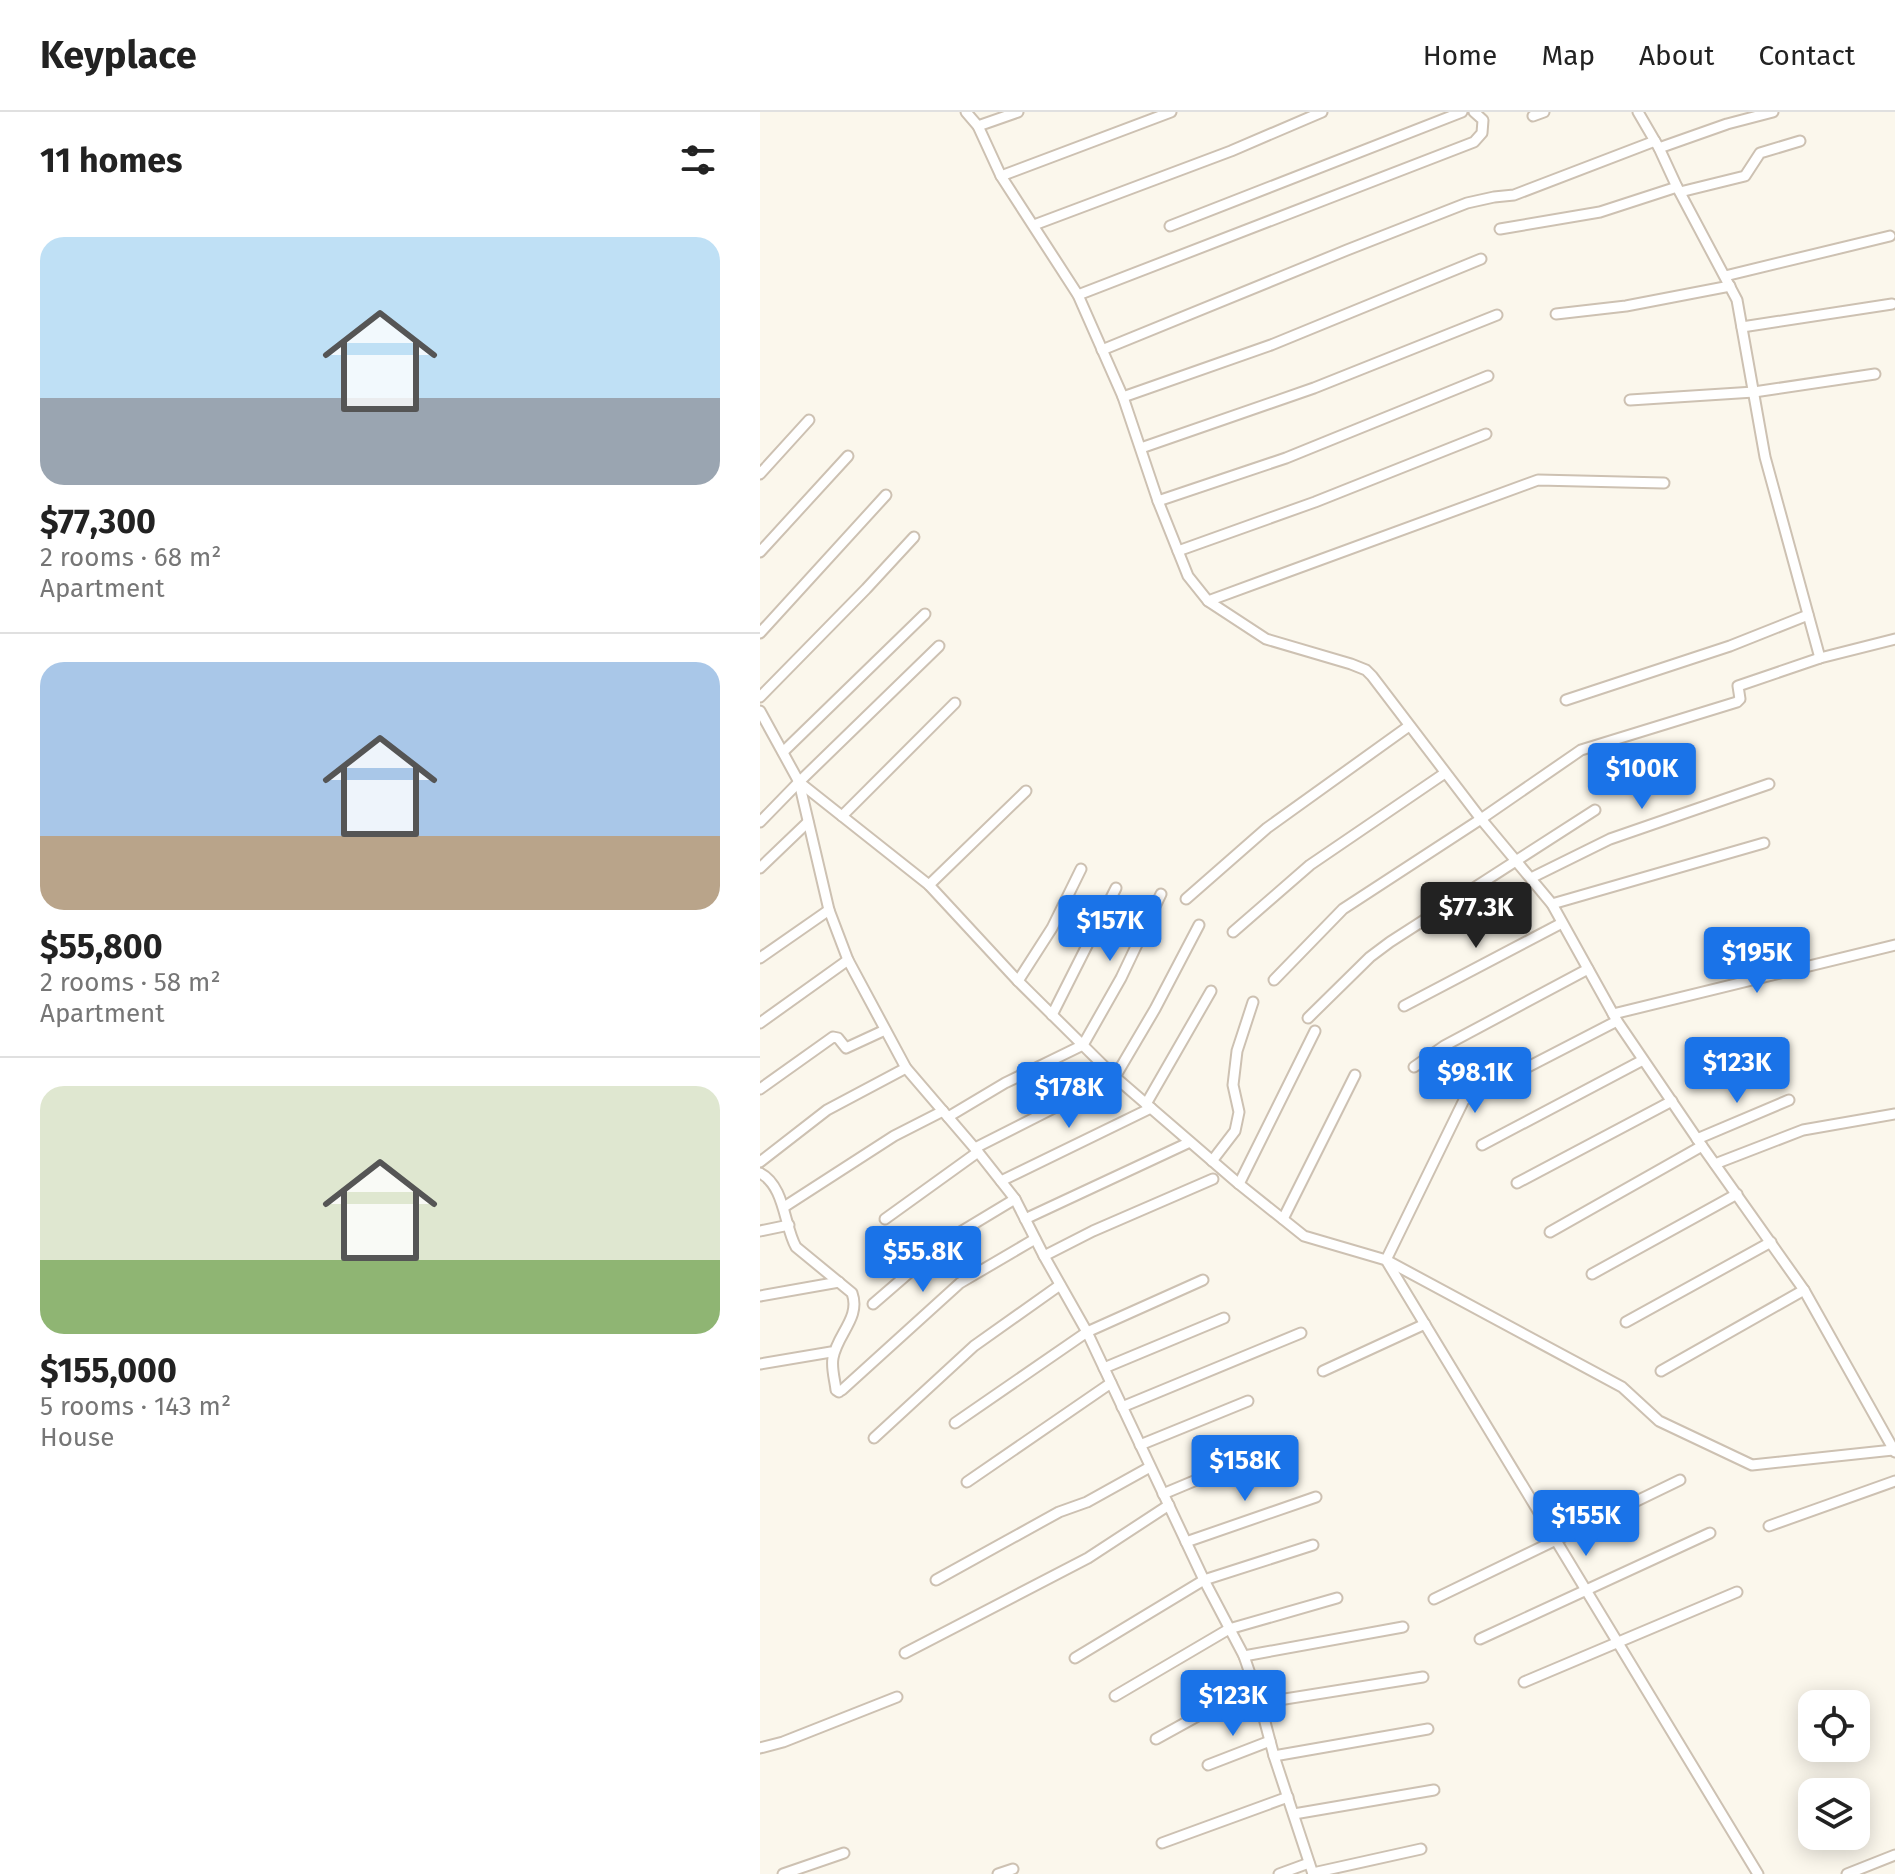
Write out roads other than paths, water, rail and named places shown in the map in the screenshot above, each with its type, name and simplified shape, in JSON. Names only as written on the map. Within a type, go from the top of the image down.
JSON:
[{"type":"street","points":[[799,782],[929,885],[1018,981],[1115,1077],[1304,1236],[1386,1260],[1622,1387],[1659,1421],[1752,1465],[1894,1451],[1804,1290],[1615,1018],[1552,904],[1481,819],[1372,676],[1366,670],[1266,639],[1208,601],[1188,576],[1158,501],[1123,397],[1078,295],[1001,176],[978,126],[966,112]]},
{"type":"street","points":[[978,126],[1018,112]]},
{"type":"street","points":[[1001,176],[1171,112]]},
{"type":"street","points":[[1034,225],[1231,151],[1322,112]]},
{"type":"street","points":[[1170,226],[1462,112]]},
{"type":"street","points":[[1078,295],[1474,142],[1482,133],[1483,120],[1474,112]]},
{"type":"street","points":[[1533,116],[1544,112]]},
{"type":"street","points":[[1638,112],[1737,300],[1765,457],[1820,658]]},
{"type":"street","points":[[1102,350],[1467,203],[1514,195],[1657,144],[1773,112]]},
{"type":"street","points":[[1500,229],[1600,212],[1745,176],[1760,153],[1800,141]]},
{"type":"street","points":[[1725,276],[1890,236]]},
{"type":"street","points":[[1123,397],[1271,345],[1481,259]]},
{"type":"street","points":[[1556,314],[1626,306],[1730,286]]},
{"type":"street","points":[[1742,327],[1892,304]]},
{"type":"street","points":[[1141,448],[1314,388],[1497,315]]},
{"type":"street","points":[[1630,400],[1754,392],[1875,374]]},
{"type":"street","points":[[1158,501],[1286,458],[1488,376]]},
{"type":"street","points":[[760,474],[809,420]]},
{"type":"street","points":[[1178,551],[1315,502],[1486,434]]},
{"type":"street","points":[[760,552],[848,456]]},
{"type":"street","points":[[1208,601],[1538,480],[1664,483]]},
{"type":"street","points":[[760,633],[886,495]]},
{"type":"street","points":[[760,697],[914,537]]},
{"type":"street","points":[[783,752],[925,614]]},
{"type":"street","points":[[1566,700],[1730,646],[1808,615]]},
{"type":"street","points":[[1274,980],[1343,909],[1581,750],[1737,702],[1740,699],[1738,686],[1820,658],[1895,639]]},
{"type":"street","points":[[760,822],[939,646]]},
{"type":"street","points":[[842,816],[955,703]]},
{"type":"street","points":[[760,711],[799,782],[829,910],[848,960],[906,1068],[1015,1199],[1087,1332],[1204,1580],[1244,1656],[1312,1870]]},
{"type":"street","points":[[760,734],[768,725]]},
{"type":"street","points":[[1186,899],[1267,828],[1409,726]]},
{"type":"street","points":[[1233,932],[1310,865],[1445,773]]},
{"type":"street","points":[[1531,878],[1610,839],[1769,784]]},
{"type":"street","points":[[929,885],[1026,791]]},
{"type":"street","points":[[1308,1018],[1370,957],[1390,942],[1595,810]]},
{"type":"street","points":[[760,868],[808,822]]},
{"type":"street","points":[[1552,904],[1764,843]]},
{"type":"street","points":[[1018,981],[1052,928],[1081,869]]},
{"type":"street","points":[[1052,1015],[1116,888]]},
{"type":"street","points":[[784,1207],[894,1136],[1083,1045],[1121,978],[1161,894]]},
{"type":"street","points":[[760,958],[829,910]]},
{"type":"street","points":[[1404,1006],[1562,923]]},
{"type":"street","points":[[885,1219],[977,1150],[1115,1077],[1199,925]]},
{"type":"street","points":[[1386,1260],[1464,1100],[1615,1018],[1895,945]]},
{"type":"street","points":[[760,1023],[848,960]]},
{"type":"street","points":[[1414,1067],[1444,1046],[1588,969]]},
{"type":"street","points":[[1001,1181],[1149,1106],[1211,991]]},
{"type":"street","points":[[1212,1161],[1235,1131],[1239,1112],[1233,1085],[1237,1051],[1253,1002]]},
{"type":"street","points":[[760,1089],[833,1037],[838,1038],[846,1048],[885,1030]]},
{"type":"street","points":[[1239,1184],[1315,1031]]},
{"type":"street","points":[[1482,1145],[1643,1060]]},
{"type":"street","points":[[760,1162],[827,1110],[906,1068]]},
{"type":"street","points":[[1283,1219],[1355,1075]]},
{"type":"street","points":[[1550,1232],[1700,1143],[1789,1100]]},
{"type":"street","points":[[1517,1183],[1672,1101]]},
{"type":"street","points":[[1715,1164],[1803,1130],[1895,1114]]},
{"type":"street","points":[[1025,1219],[1190,1142]]},
{"type":"street","points":[[760,1173],[767,1177],[784,1207],[796,1247],[852,1293],[854,1314],[832,1361],[836,1390],[840,1391],[960,1283],[1035,1239]]},
{"type":"street","points":[[1044,1256],[1093,1231],[1213,1179]]},
{"type":"street","points":[[1592,1274],[1737,1194]]},
{"type":"street","points":[[873,1304],[947,1240],[1015,1199]]},
{"type":"street","points":[[760,1231],[789,1225]]},
{"type":"street","points":[[1626,1322],[1771,1242]]},
{"type":"street","points":[[1386,1260],[1758,1874]]},
{"type":"street","points":[[955,1423],[1087,1332],[1203,1280]]},
{"type":"street","points":[[760,1296],[839,1282]]},
{"type":"street","points":[[874,1438],[974,1346],[1060,1285]]},
{"type":"street","points":[[1661,1371],[1804,1290]]},
{"type":"street","points":[[1104,1368],[1224,1318]]},
{"type":"street","points":[[1323,1371],[1425,1324]]},
{"type":"street","points":[[1122,1407],[1301,1333]]},
{"type":"street","points":[[760,1364],[831,1352]]},
{"type":"street","points":[[967,1482],[1111,1383]]},
{"type":"street","points":[[1140,1445],[1248,1401]]},
{"type":"street","points":[[1163,1494],[1287,1442]]},
{"type":"street","points":[[936,1580],[1059,1512],[1087,1502],[1150,1467]]},
{"type":"street","points":[[1434,1599],[1680,1480]]},
{"type":"street","points":[[1769,1526],[1895,1481]]},
{"type":"street","points":[[1186,1542],[1316,1497]]},
{"type":"street","points":[[905,1653],[1088,1558],[1169,1505]]},
{"type":"street","points":[[1480,1639],[1710,1533]]},
{"type":"street","points":[[1075,1658],[1204,1580],[1313,1545]]},
{"type":"street","points":[[1524,1682],[1737,1592]]},
{"type":"street","points":[[1115,1696],[1229,1629],[1337,1598]]},
{"type":"street","points":[[1244,1656],[1403,1627]]},
{"type":"street","points":[[1260,1703],[1423,1677]]},
{"type":"street","points":[[1156,1739],[1254,1685]]},
{"type":"street","points":[[760,1748],[783,1742],[897,1697]]},
{"type":"street","points":[[1274,1756],[1428,1729]]},
{"type":"street","points":[[1208,1765],[1270,1741]]},
{"type":"street","points":[[1294,1814],[1434,1790]]},
{"type":"street","points":[[1162,1843],[1288,1797]]},
{"type":"street","points":[[1279,1874],[1421,1849]]},
{"type":"street","points":[[783,1874],[844,1853]]},
{"type":"street","points":[[1847,1874],[1895,1855]]},
{"type":"street","points":[[998,1874],[1013,1869]]}]
